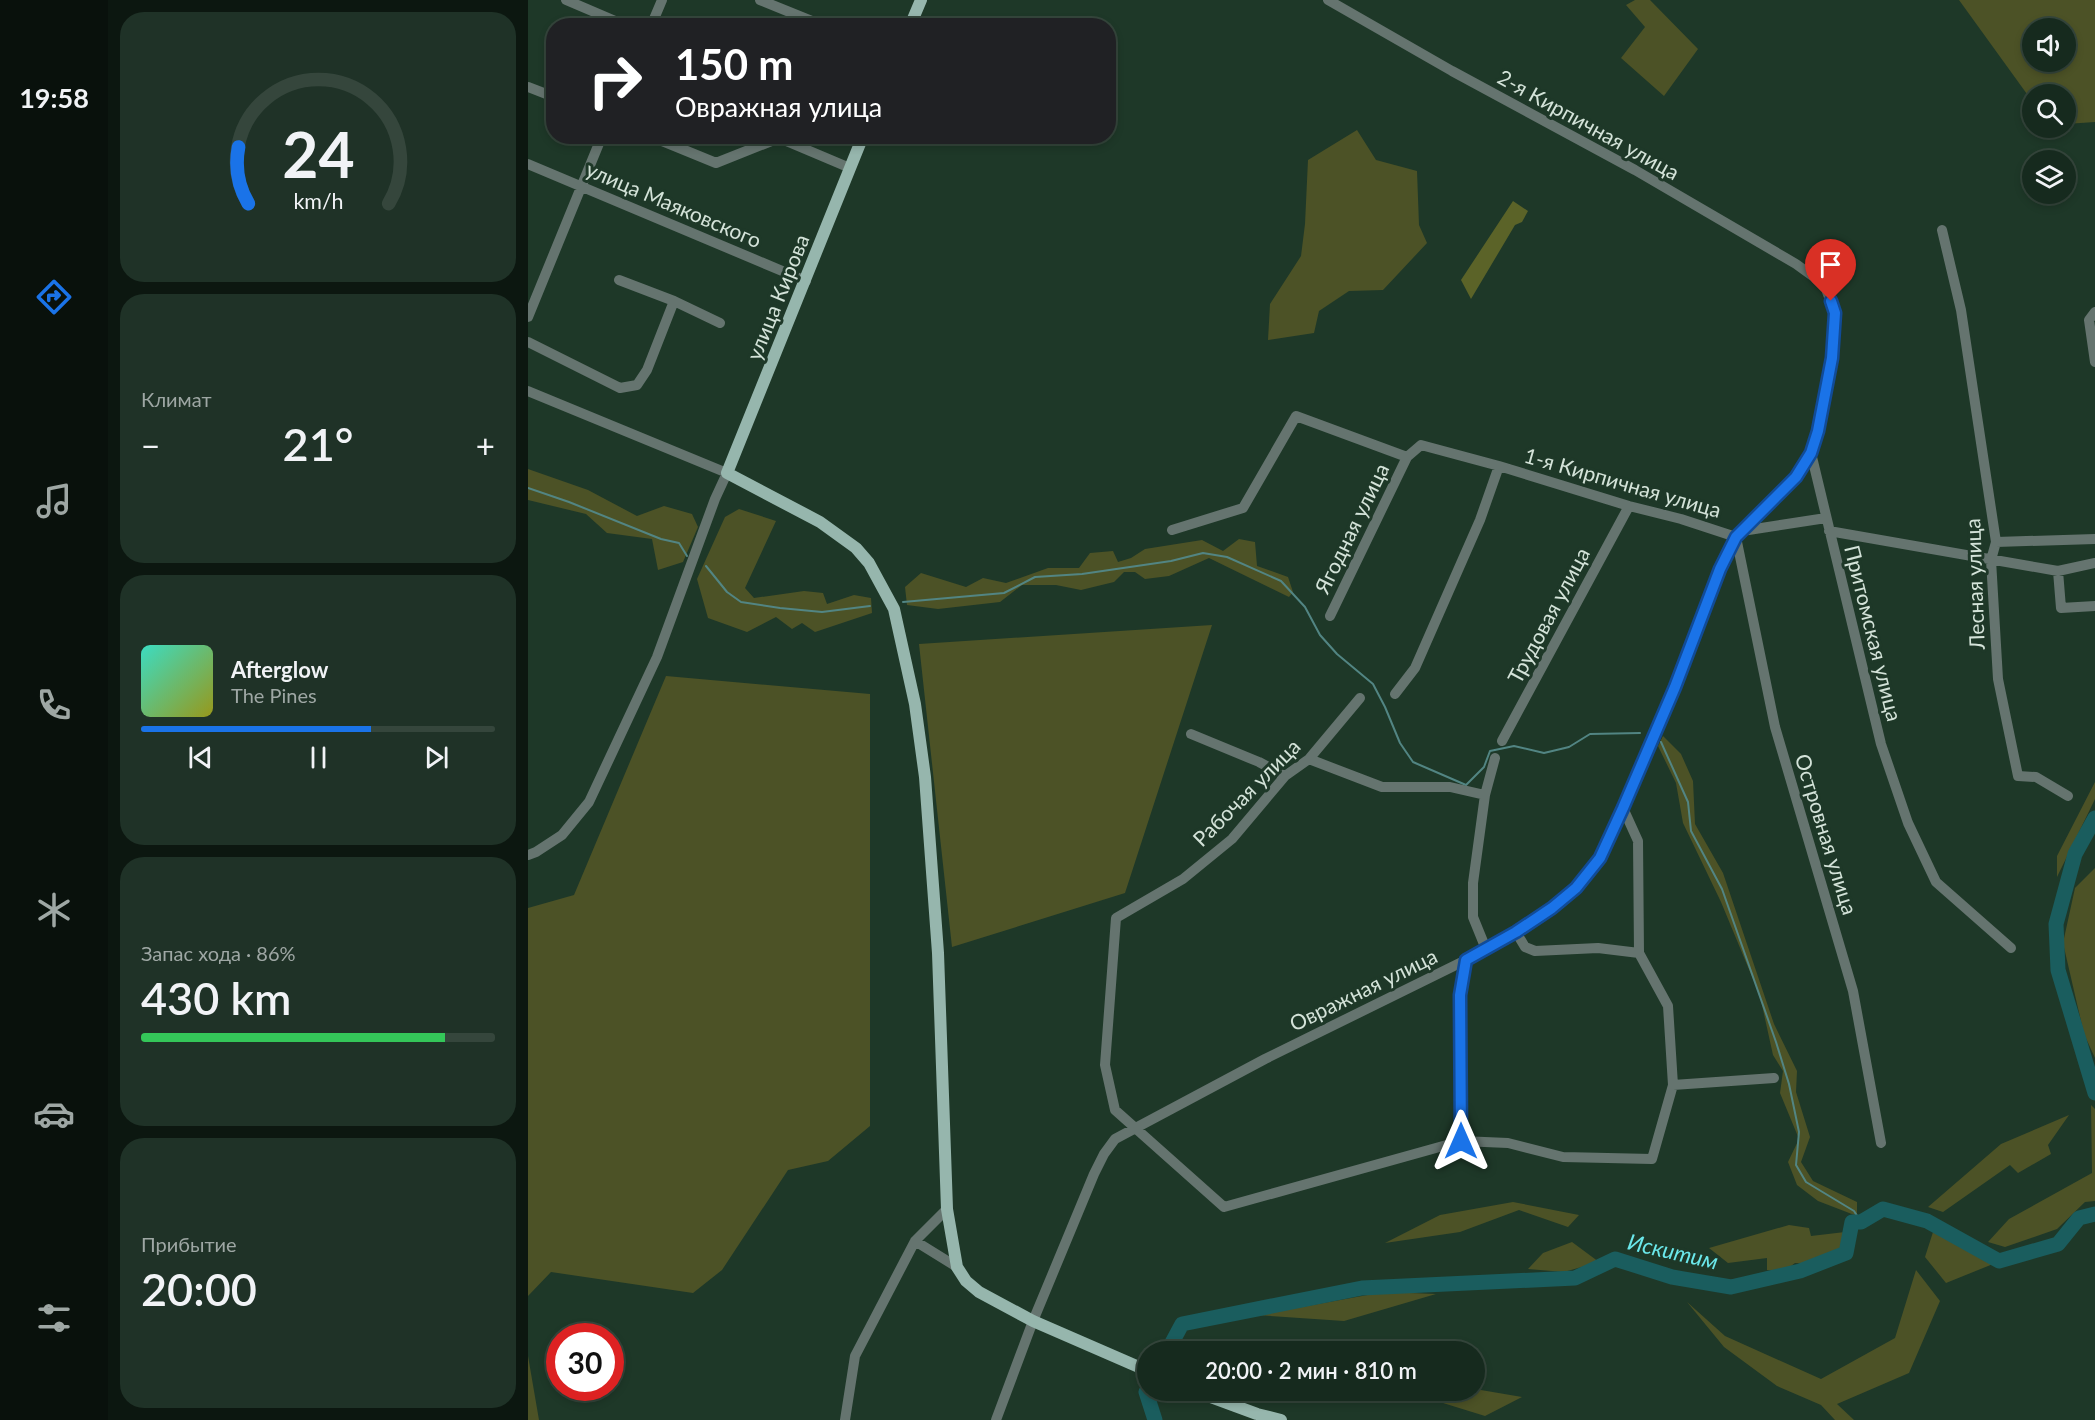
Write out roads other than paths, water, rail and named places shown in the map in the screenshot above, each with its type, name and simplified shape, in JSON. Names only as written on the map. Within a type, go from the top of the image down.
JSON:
[{"type":"main road","points":[[913,18],[921,0]]},
{"type":"main road","name":"улица Кирова","points":[[728,473],[860,144]]},
{"type":"main road","points":[[728,473],[820,522],[856,548],[869,563],[894,609],[915,704],[925,777],[938,953],[947,1209],[957,1267],[966,1281],[979,1292],[1033,1321],[1137,1367]]},
{"type":"main road","points":[[1220,1401],[1281,1420]]},
{"type":"street","points":[[566,0],[608,18]]},
{"type":"street","points":[[654,18],[662,0]]},
{"type":"street","points":[[760,0],[804,18]]},
{"type":"street","name":"2-я Кирпичная улица","points":[[1328,0],[1452,71],[1654,181],[1796,264],[1826,289]]},
{"type":"street","points":[[528,87],[546,94]]},
{"type":"street","points":[[528,317],[599,144]]},
{"type":"street","points":[[670,144],[716,163],[761,144]]},
{"type":"street","points":[[794,144],[850,168]]},
{"type":"street","name":"улица Маяковского","points":[[528,164],[806,281]]},
{"type":"street","name":"Лесная улица","points":[[1942,230],[1962,310],[1996,542],[1991,561],[1998,679],[2018,776],[2036,777],[2068,796]]},
{"type":"street","points":[[619,280],[674,301],[720,323]]},
{"type":"street","name":"Притомская улица","points":[[1826,289],[1835,313],[1832,358],[1818,431],[1811,453],[1881,744],[1908,823],[1936,882],[2011,948]]},
{"type":"street","points":[[528,342],[620,388],[637,385],[647,370],[674,301]]},
{"type":"street","points":[[2095,312],[2089,320],[2095,362]]},
{"type":"street","points":[[528,391],[728,473],[715,499],[657,657],[589,802],[562,835],[528,855]]},
{"type":"street","points":[[1172,530],[1244,508],[1296,416],[1407,457]]},
{"type":"street","name":"1-я Кирпичная улица","points":[[1407,457],[1421,445],[1629,506],[1739,534],[1826,518]]},
{"type":"street","name":"Овражная улица","points":[[996,1420],[1033,1321],[1094,1174],[1115,1139],[1265,1059],[1466,960],[1516,932],[1552,908],[1576,888],[1600,858],[1623,808],[1675,687],[1720,569],[1739,534],[1796,477],[1811,453]]},
{"type":"street","name":"Ягодная улица","points":[[1330,616],[1407,457]]},
{"type":"street","points":[[1395,694],[1415,668],[1480,520],[1499,466]]},
{"type":"street","name":"Трудовая улица","points":[[1502,741],[1629,506]]},
{"type":"street","points":[[1829,531],[2058,571],[2095,563]]},
{"type":"street","name":"Островная улица","points":[[1739,534],[1775,727],[1853,990],[1881,1143]]},
{"type":"street","points":[[1996,542],[2095,539]]},
{"type":"street","points":[[2058,571],[2061,608],[2095,606]]},
{"type":"street","name":"Рабочая улица","points":[[1134,1128],[1115,1110],[1105,1065],[1116,918],[1183,879],[1232,839],[1285,776],[1309,759],[1360,698]]},
{"type":"street","points":[[1191,734],[1259,762],[1285,776]]},
{"type":"street","points":[[1486,949],[1473,916],[1473,883],[1485,795],[1495,758]]},
{"type":"street","points":[[1309,759],[1383,787],[1450,787],[1485,795]]},
{"type":"street","points":[[1134,1128],[1224,1207],[1461,1141],[1508,1143],[1563,1157],[1652,1159],[1673,1085],[1668,1005],[1638,953],[1638,841],[1623,808]]},
{"type":"street","points":[[1516,932],[1525,947],[1535,951],[1598,948],[1638,953]]},
{"type":"street","points":[[1461,1141],[1460,995],[1466,960]]},
{"type":"street","points":[[1673,1085],[1774,1078]]},
{"type":"street","points":[[845,1420],[855,1356],[915,1241],[947,1209]]},
{"type":"street","points":[[915,1241],[957,1267]]},
{"type":"waterway","points":[[528,488],[661,539],[679,543],[687,556]]},
{"type":"waterway","points":[[903,602],[1004,593],[1035,577],[1082,574],[1171,561],[1203,553],[1227,557],[1281,581],[1305,607],[1320,635],[1337,654],[1373,684],[1400,743],[1413,762],[1466,785],[1484,767],[1490,751],[1514,746],[1544,753],[1569,747],[1590,734],[1640,733]]},
{"type":"waterway","points":[[706,566],[727,592],[741,602],[822,612],[870,606]]},
{"type":"waterway","points":[[1661,742],[1688,802],[1691,831],[1722,889],[1776,1042],[1789,1084],[1799,1132],[1796,1165],[1806,1182],[1854,1211],[1861,1222]]},
{"type":"waterway","name":"Искитим","points":[[2095,818],[2075,854],[2056,924],[2058,970],[2095,1093]]},
{"type":"waterway","name":"Искитим","points":[[1173,1341],[1182,1324],[1362,1288],[1575,1278],[1615,1259],[1672,1277],[1731,1287],[1800,1271],[1846,1253],[1852,1222],[1861,1222],[1883,1209],[1927,1221],[1999,1261],[2058,1244],[2079,1218],[2095,1214]]},
{"type":"waterway","name":"Искитим","points":[[1149,1401],[1155,1420]]}]
